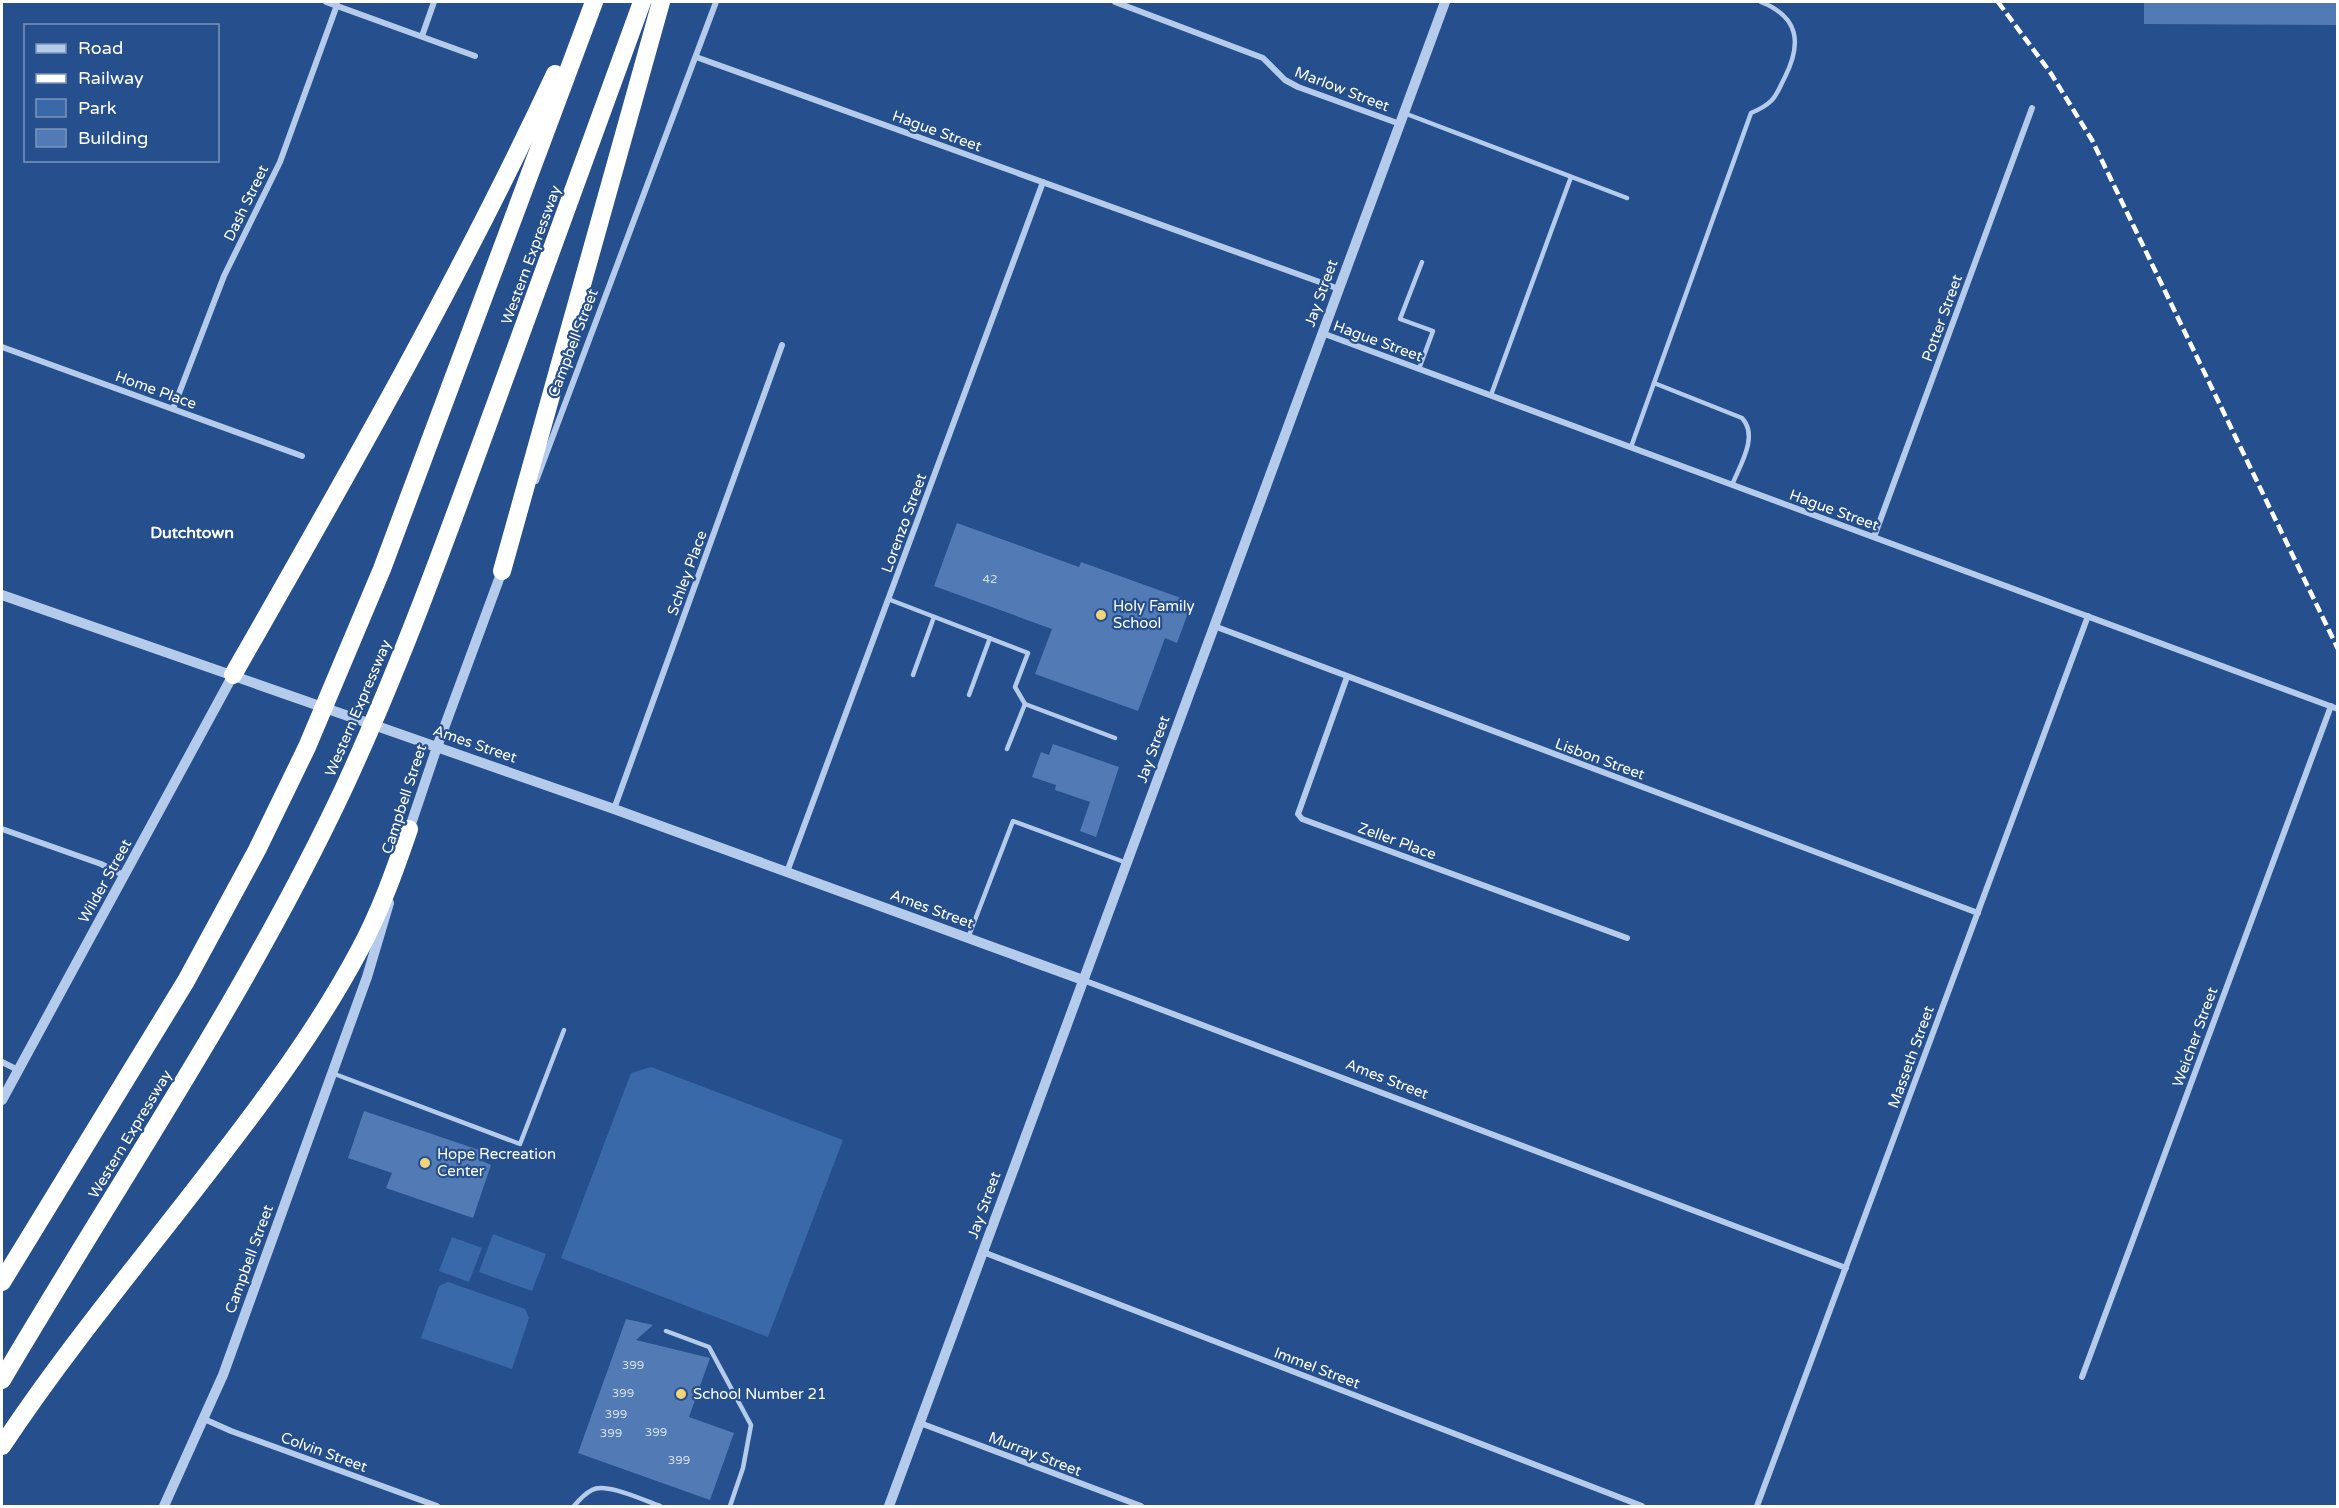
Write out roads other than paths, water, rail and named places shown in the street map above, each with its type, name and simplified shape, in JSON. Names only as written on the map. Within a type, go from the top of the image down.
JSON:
[{"type":"highway","points":[[233,675],[382,411],[485,220],[588,2]]},
{"type":"highway","name":"Western Expressway","points":[[2,1282],[186,981],[257,850],[303,756],[382,569],[594,2]]},
{"type":"highway","name":"Western Expressway","points":[[2,1380],[236,993],[274,926],[342,791],[392,676],[445,542],[642,2]]},
{"type":"highway","points":[[502,571],[661,2]]},
{"type":"highway","points":[[2,1446],[60,1361],[150,1248],[296,1056],[364,941],[386,893],[409,829]]},
{"type":"street","points":[[326,2],[475,56]]},
{"type":"street","points":[[422,36],[434,2]]},
{"type":"street","name":"Campbell Street","points":[[164,1506],[223,1375],[375,954],[409,829],[437,747],[716,2]]},
{"type":"street","name":"Marlow Street","points":[[1115,2],[1263,58],[1285,80],[1298,87],[1402,119]]},
{"type":"street","name":"Jay Street","points":[[889,1506],[1446,2]]},
{"type":"street","name":"Dash Street","points":[[173,410],[224,276],[280,162],[337,5]]},
{"type":"street","name":"Hague Street","points":[[696,57],[1339,288]]},
{"type":"street","name":"Potter Street","points":[[1874,537],[2032,108]]},
{"type":"street","name":"Lorenzo Street","points":[[787,872],[1042,182]]},
{"type":"street","name":"Hague Street","points":[[1322,333],[2334,708]]},
{"type":"street","name":"Schley Place","points":[[614,809],[782,345]]},
{"type":"street","name":"Home Place","points":[[2,347],[302,456]]},
{"type":"street","name":"Ames Street","points":[[2,596],[274,689],[787,872],[1083,980],[1846,1268]]},
{"type":"street","name":"Masseth Street","points":[[1757,1506],[2088,616]]},
{"type":"street","name":"Lisbon Street","points":[[1214,626],[1978,913]]},
{"type":"street","name":"Wilder Street","points":[[2,1100],[233,675]]},
{"type":"street","name":"Zeller Place","points":[[1347,677],[1298,814],[1302,819],[1627,938]]},
{"type":"street","name":"Weicher Street","points":[[2082,1377],[2334,708]]},
{"type":"street","points":[[2,828],[101,864],[125,876]]},
{"type":"street","points":[[2,1062],[18,1070]]},
{"type":"street","name":"Immel Street","points":[[983,1252],[1642,1506]]},
{"type":"street","name":"Colvin Street","points":[[204,1419],[437,1506]]},
{"type":"street","name":"Murray Street","points":[[920,1423],[1141,1506]]},
{"type":"lane","points":[[1631,447],[1751,113],[1773,101],[1795,51],[1797,38],[1791,23],[1783,15],[1761,2]]},
{"type":"lane","points":[[1402,119],[1627,198]]},
{"type":"lane","points":[[1491,395],[1571,177]]},
{"type":"lane","points":[[1419,369],[1432,331],[1400,319],[1422,262]]},
{"type":"lane","points":[[1654,383],[1746,421],[1749,441],[1732,485]]},
{"type":"lane","points":[[888,599],[1028,653],[1015,687],[1025,704],[1115,738]]},
{"type":"lane","points":[[913,675],[934,616]]},
{"type":"lane","points":[[969,695],[990,638]]},
{"type":"lane","points":[[1007,749],[1025,704]]},
{"type":"lane","points":[[968,938],[1013,821],[1127,863]]},
{"type":"lane","points":[[332,1073],[520,1144],[564,1030]]},
{"type":"lane","points":[[666,1331],[710,1347],[751,1425],[743,1468],[730,1506]]},
{"type":"lane","points":[[574,1506],[593,1489],[603,1487],[660,1506]]},
{"type":"railway","points":[[1998,2],[2050,72],[2092,140],[2338,649]]},
{"type":"place","name":"Holy Family School","points":[[1101,615]]},
{"type":"place","name":"Hope Recreation Center","points":[[425,1163]]},
{"type":"place","name":"School Number 21","points":[[681,1394]]},
{"type":"district","name":"Dutchtown","points":[[192,533]]}]
